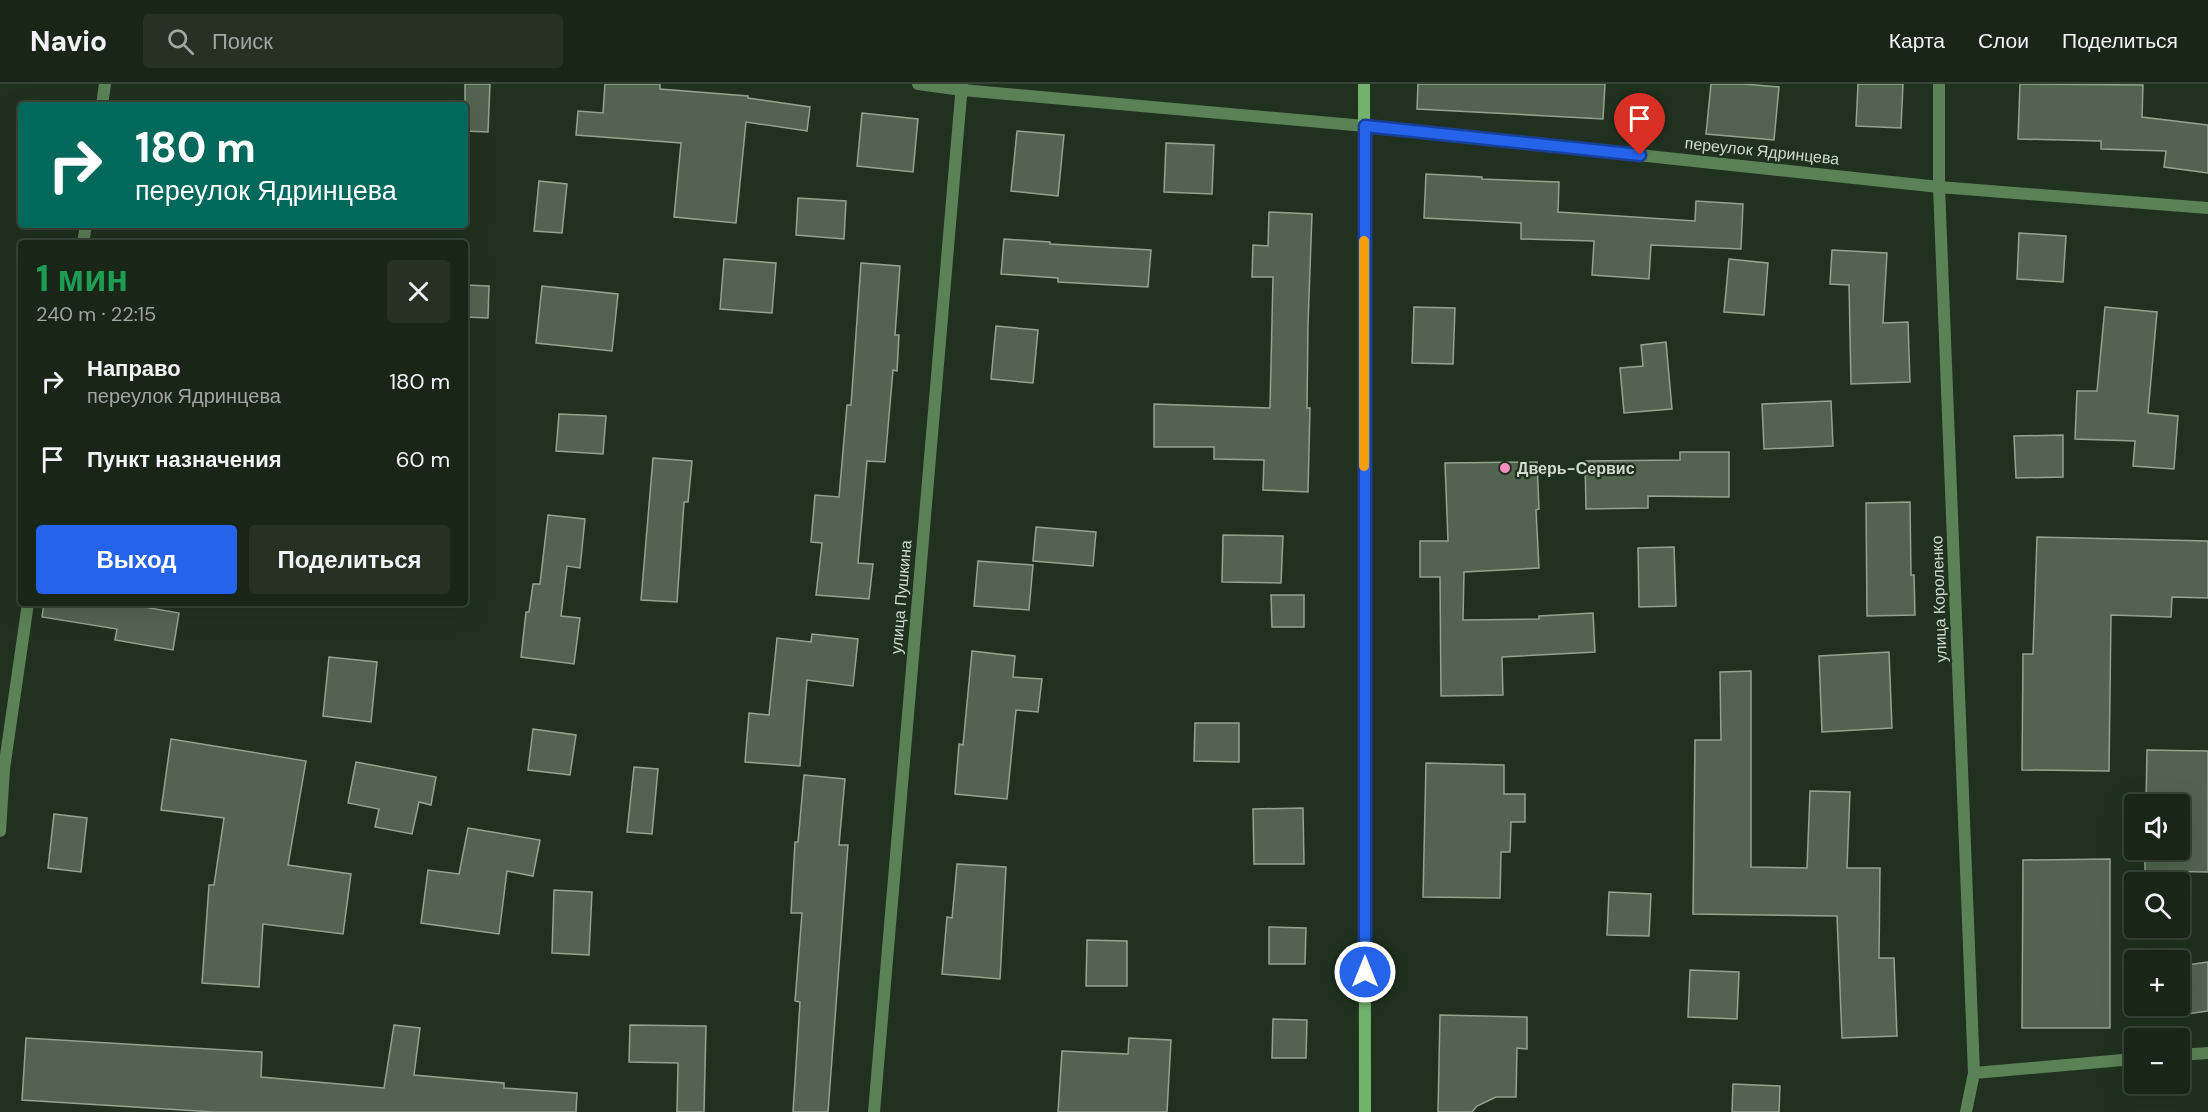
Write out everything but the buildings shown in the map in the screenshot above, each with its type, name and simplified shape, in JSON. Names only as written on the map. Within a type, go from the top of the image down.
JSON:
[{"type":"street","points":[[102,102],[105,84]]},
{"type":"street","name":"переулок Ядринцева","points":[[918,84],[1365,126],[1939,187],[2208,208]]},
{"type":"street","points":[[1364,84],[1365,1112]]},
{"type":"street","name":"улица Короленко","points":[[1939,84],[1939,187],[1974,1073],[1966,1112]]},
{"type":"street","name":"улица Пушкина","points":[[873,1112],[962,87]]},
{"type":"street","points":[[0,831],[4,769],[28,606]]},
{"type":"street","points":[[2190,1054],[2208,1053]]},
{"type":"street","points":[[1974,1073],[2124,1060]]},
{"type":"slow traffic","points":[[1364,241],[1364,466]]},
{"type":"place","name":"Дверь-Сервис","points":[[1505,468]]},
{"type":"route","points":[[1365,972],[1365,126],[1640,155]]}]
